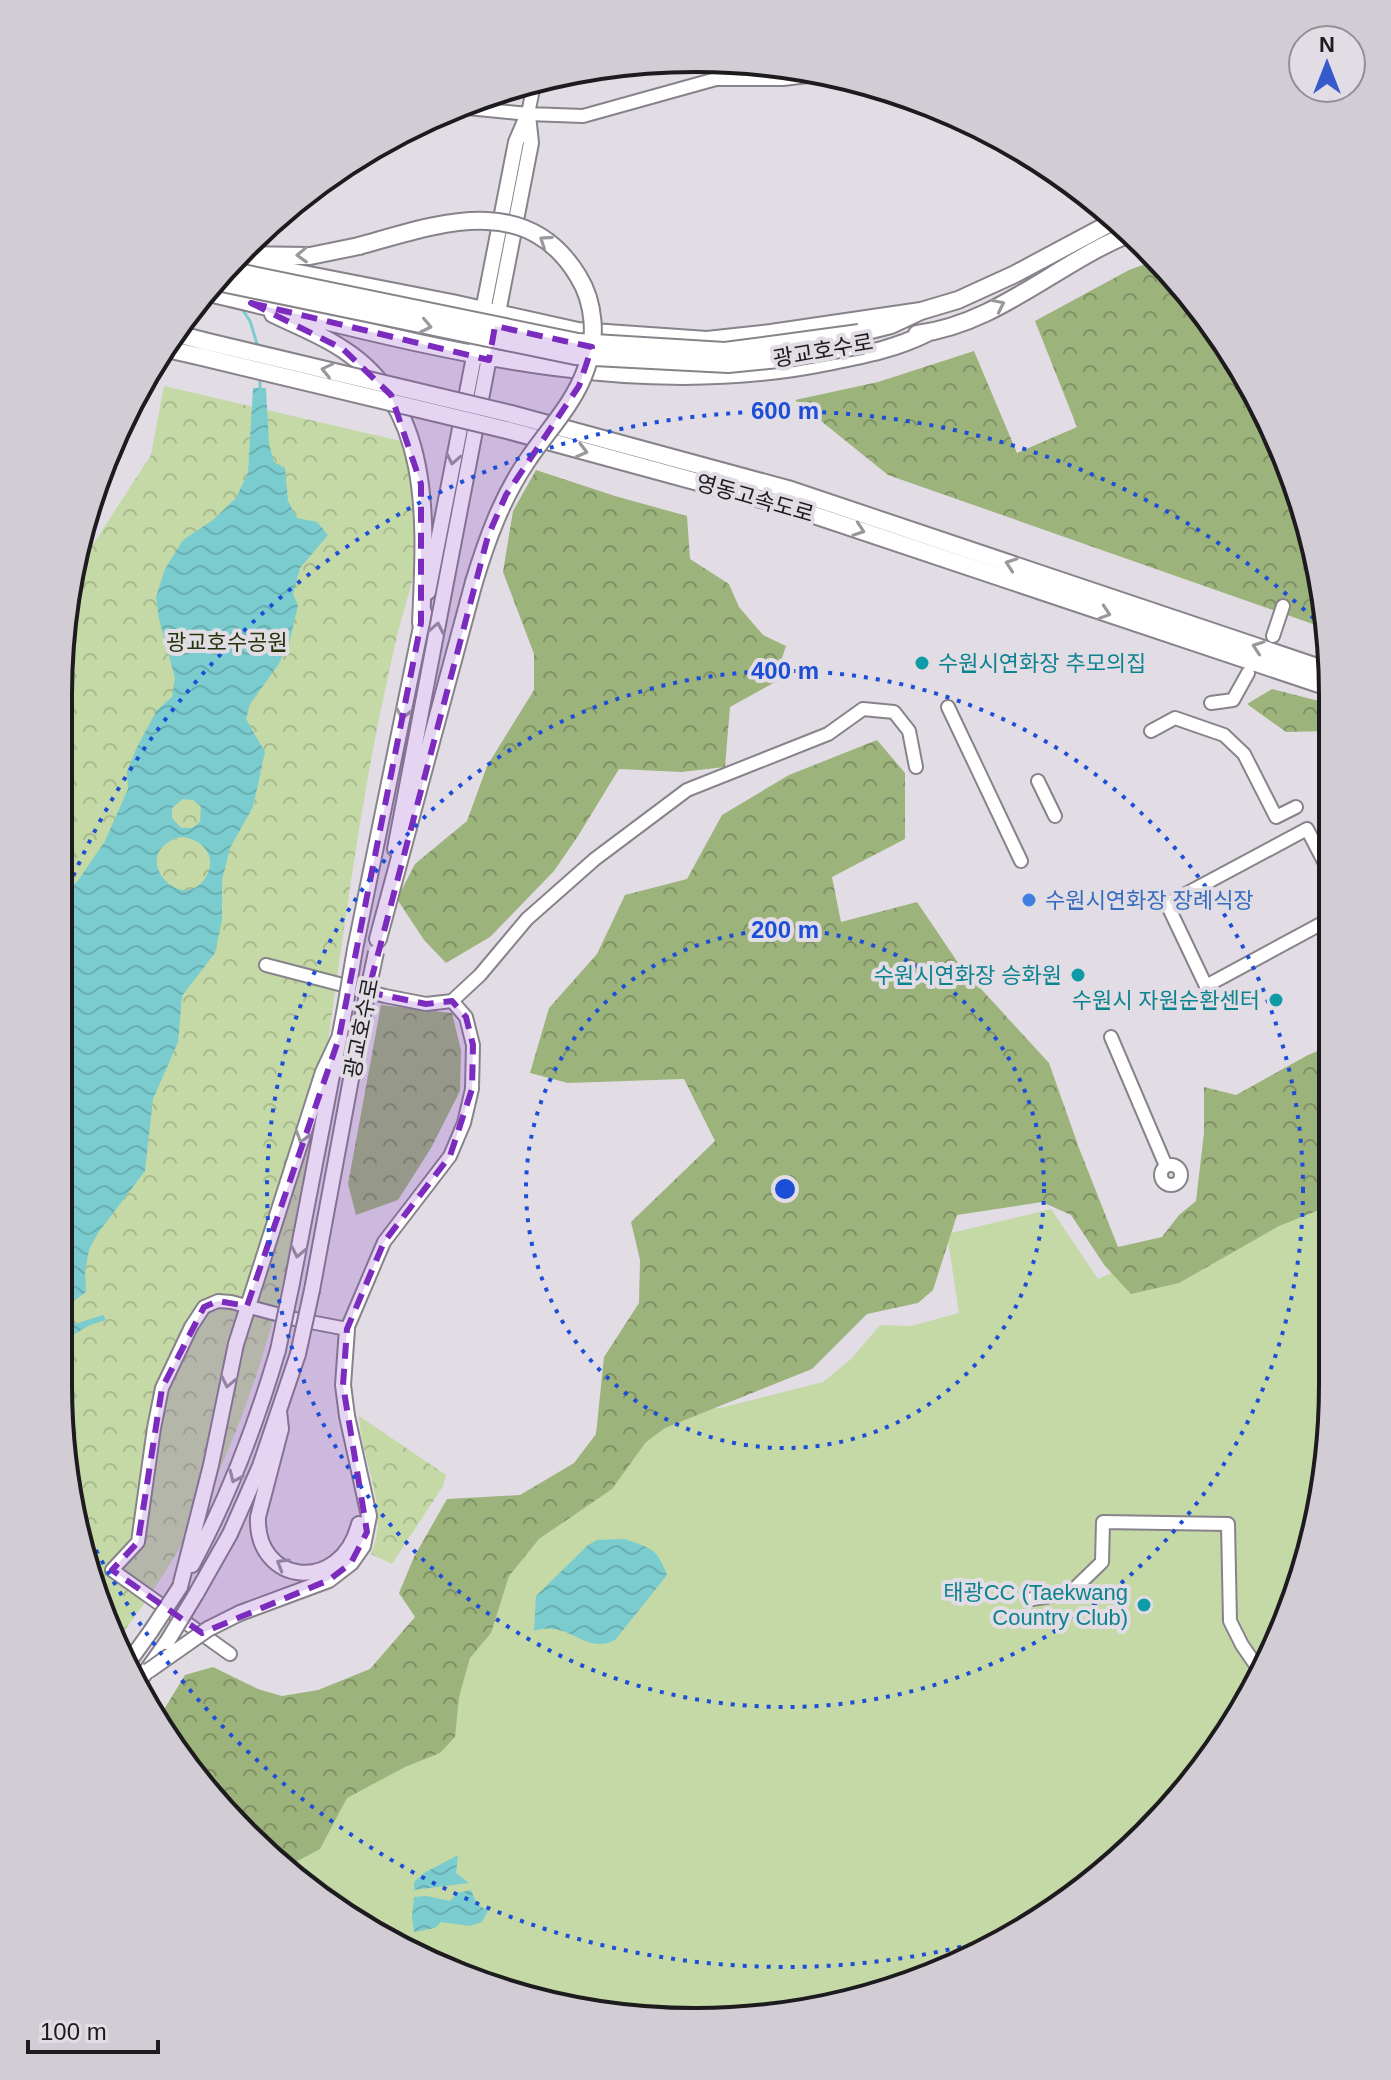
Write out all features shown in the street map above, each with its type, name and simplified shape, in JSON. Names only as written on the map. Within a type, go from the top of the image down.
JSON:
[{"type":"highway","points":[[252,259],[310,256],[439,224],[466,220],[496,221],[532,233],[560,252],[583,284],[590,302],[592,347],[587,369],[558,421],[506,495],[488,536],[377,945]]},
{"type":"highway","name":"광교호수로","points":[[227,284],[575,356],[728,364],[788,358],[861,339],[921,311],[958,300],[1015,274],[1105,226]]},
{"type":"highway","name":"광교호수로","points":[[238,272],[578,342],[725,351],[927,333],[966,321],[1120,240]]},
{"type":"highway","points":[[249,261],[578,331],[707,340],[921,311]]},
{"type":"highway","points":[[218,295],[274,311],[482,357],[598,372],[652,375],[729,375],[792,369],[902,346],[927,333]]},
{"type":"highway","points":[[274,311],[343,349],[377,378],[398,408],[417,462],[421,484],[425,524],[421,623]]},
{"type":"highway","name":"영동고속도로","points":[[185,338],[203,349]]},
{"type":"highway","name":"영동고속도로","points":[[177,349],[203,349],[791,490],[1318,667]]},
{"type":"highway","name":"영동고속도로","points":[[509,422],[790,507],[1319,684]]},
{"type":"main road","name":"광교호수로","points":[[144,1675],[230,1534],[260,1466],[298,1354],[377,945],[490,312],[531,143],[528,114]]},
{"type":"main road","name":"광교호수로","points":[[134,1655],[180,1587],[216,1521],[245,1455],[278,1350],[421,623],[482,357]]},
{"type":"main road","points":[[180,1587],[247,1306],[323,1072],[339,1038]]},
{"type":"main road","points":[[148,1671],[208,1629],[240,1613],[329,1580],[351,1563],[363,1546],[369,1516],[343,1385],[347,1329]]},
{"type":"main road","points":[[279,1411],[281,1429],[257,1531],[272,1559],[284,1568],[299,1572],[328,1569],[340,1560],[356,1538],[364,1496]]},
{"type":"street","points":[[483,109],[583,116],[716,79],[786,79]]},
{"type":"street","name":"광교호수로","points":[[528,114],[532,94]]},
{"type":"street","points":[[1273,636],[1283,606]]},
{"type":"street","points":[[1211,703],[1233,700],[1248,673]]},
{"type":"street","points":[[948,707],[1021,861]]},
{"type":"street","points":[[266,965],[426,1004],[452,1001],[480,975],[527,919],[595,859],[687,790],[828,734],[863,709],[894,712],[909,731],[916,767]]},
{"type":"street","points":[[1151,731],[1175,718],[1224,735],[1244,754],[1276,817],[1296,807]]},
{"type":"street","points":[[1038,781],[1055,816]]},
{"type":"street","points":[[1319,852],[1307,829],[1167,904],[1206,986],[1319,925]]},
{"type":"street","points":[[230,1654],[112,1570],[138,1542],[162,1388],[191,1327],[204,1307],[218,1301],[347,1329],[384,1242],[450,1156],[464,1123],[472,1089],[473,1045],[466,1017],[452,1001]]},
{"type":"street","points":[[1111,1037],[1166,1166]]},
{"type":"street","points":[[1032,1599],[1070,1593],[1102,1562],[1103,1522],[1228,1524],[1230,1621],[1254,1662]]},
{"type":"highlighted area","points":[[251,303],[489,360],[495,326],[592,347],[579,386],[506,495],[488,536],[368,992],[426,1004],[452,1001],[466,1017],[473,1045],[472,1089],[450,1156],[384,1242],[347,1329],[343,1385],[367,1532],[351,1563],[329,1580],[202,1633],[112,1570],[138,1542],[162,1388],[204,1307],[218,1301],[247,1306],[339,1038],[421,623],[421,484],[391,395],[343,349]]},
{"type":"green space","points":[[1145,264],[1164,284],[1214,349],[1255,420],[1272,457],[1298,534],[1315,625],[888,475],[795,400],[878,382],[974,351],[1017,453],[1077,427],[1035,321]]},
{"type":"green space","name":"광교호수공원","points":[[164,386],[405,442],[415,494],[417,548],[367,780],[314,1130],[293,1238],[266,1345],[229,1448],[180,1547],[123,1631],[93,1546],[77,1466],[73,1425],[72,696],[77,614],[89,550],[151,455]]},
{"type":"green space","points":[[536,470],[687,516],[690,559],[729,584],[739,607],[763,635],[786,646],[779,667],[786,676],[730,707],[725,767],[681,772],[619,769],[554,871],[490,937],[446,963],[424,940],[397,899],[415,864],[467,821],[487,766],[534,690],[534,654],[503,572],[513,511]]},
{"type":"green space","points":[[1272,689],[1319,701],[1319,731],[1286,732],[1247,704]]},
{"type":"green space","points":[[877,740],[905,773],[905,839],[832,877],[841,922],[917,902],[961,967],[1049,1063],[1118,1247],[1162,1237],[1179,1215],[1196,1201],[1204,1133],[1204,1087],[1236,1095],[1319,1050],[1319,1210],[1279,1226],[1179,1283],[1131,1294],[1105,1266],[1071,1215],[1042,1202],[957,1215],[933,1290],[918,1303],[867,1314],[812,1369],[665,1428],[646,1442],[612,1489],[539,1539],[509,1576],[491,1633],[470,1658],[459,1697],[455,1737],[440,1753],[405,1767],[347,1798],[320,1849],[295,1862],[227,1796],[164,1709],[185,1675],[213,1667],[258,1689],[282,1696],[318,1690],[370,1669],[415,1617],[399,1593],[414,1557],[447,1499],[520,1495],[574,1463],[596,1434],[604,1357],[639,1303],[640,1260],[631,1222],[715,1141],[684,1079],[568,1083],[530,1073],[549,1008],[597,954],[625,895],[687,879],[722,815],[789,775]]},
{"type":"green space","points":[[381,1005],[452,1013],[461,1050],[460,1091],[431,1148],[398,1200],[356,1215],[348,1184]]},
{"type":"green space","points":[[1319,1195],[1318,1425],[1314,1466],[1298,1546],[1272,1623],[1255,1660],[1214,1731],[1164,1796],[1107,1853],[1075,1879],[1042,1903],[971,1944],[934,1961],[857,1987],[777,2003],[736,2007],[655,2007],[614,2003],[534,1987],[457,1961],[420,1944],[349,1903],[284,1853],[227,1796],[204,1768],[326,1707],[675,1410],[720,1408],[823,1382],[851,1359],[880,1325],[911,1326],[959,1313],[947,1234],[1051,1209],[1098,1279],[1169,1248]]},
{"type":"green space","points":[[359,1416],[446,1475],[443,1486],[392,1564],[371,1554],[378,1520],[377,1503]]},
{"type":"water","points":[[253,388],[266,388],[269,444],[274,462],[285,468],[288,501],[297,518],[317,522],[328,535],[300,568],[293,594],[298,605],[289,644],[250,704],[246,719],[265,752],[253,807],[230,848],[222,880],[222,920],[215,953],[182,996],[178,1042],[153,1099],[145,1171],[98,1233],[89,1250],[85,1271],[86,1292],[74,1301],[72,1310],[72,886],[105,841],[128,789],[127,772],[137,747],[157,710],[172,697],[175,678],[156,597],[165,569],[183,540],[213,520],[236,498],[248,473]],"holes":[[[183,799],[193,800],[201,807],[200,822],[192,828],[181,828],[172,818],[172,808]],[[180,837],[205,848],[210,867],[197,887],[185,890],[174,887],[164,879],[158,868],[157,856],[164,845]]]},
{"type":"water","points":[[103,1315],[106,1320],[72,1336],[72,1320],[75,1324]]},
{"type":"water","points":[[624,1539],[652,1550],[667,1575],[615,1640],[594,1644],[557,1630],[534,1631],[536,1596],[588,1545],[597,1540]]},
{"type":"water","points":[[458,1855],[456,1873],[469,1883],[414,1890],[414,1882],[424,1873]]},
{"type":"water","points":[[471,1890],[477,1904],[488,1911],[482,1922],[470,1926],[441,1922],[435,1928],[414,1932],[414,1897],[427,1896],[450,1901],[457,1893]]},
{"type":"waterway","points":[[240,306],[250,321],[258,347]]},
{"type":"waterway","points":[[260,378],[260,388]]},
{"type":"place","name":"수원시연화장 추모의집","points":[[922,663]]},
{"type":"place","name":"수원시연화장 장례식장","points":[[1029,900]]},
{"type":"place","name":"수원시연화장 승화원","points":[[1078,975]]},
{"type":"place","name":"수원시 자원순환센터","points":[[1276,1000]]},
{"type":"place","name":"태광CC (Taekwang Country Club)","points":[[1144,1605]]}]
